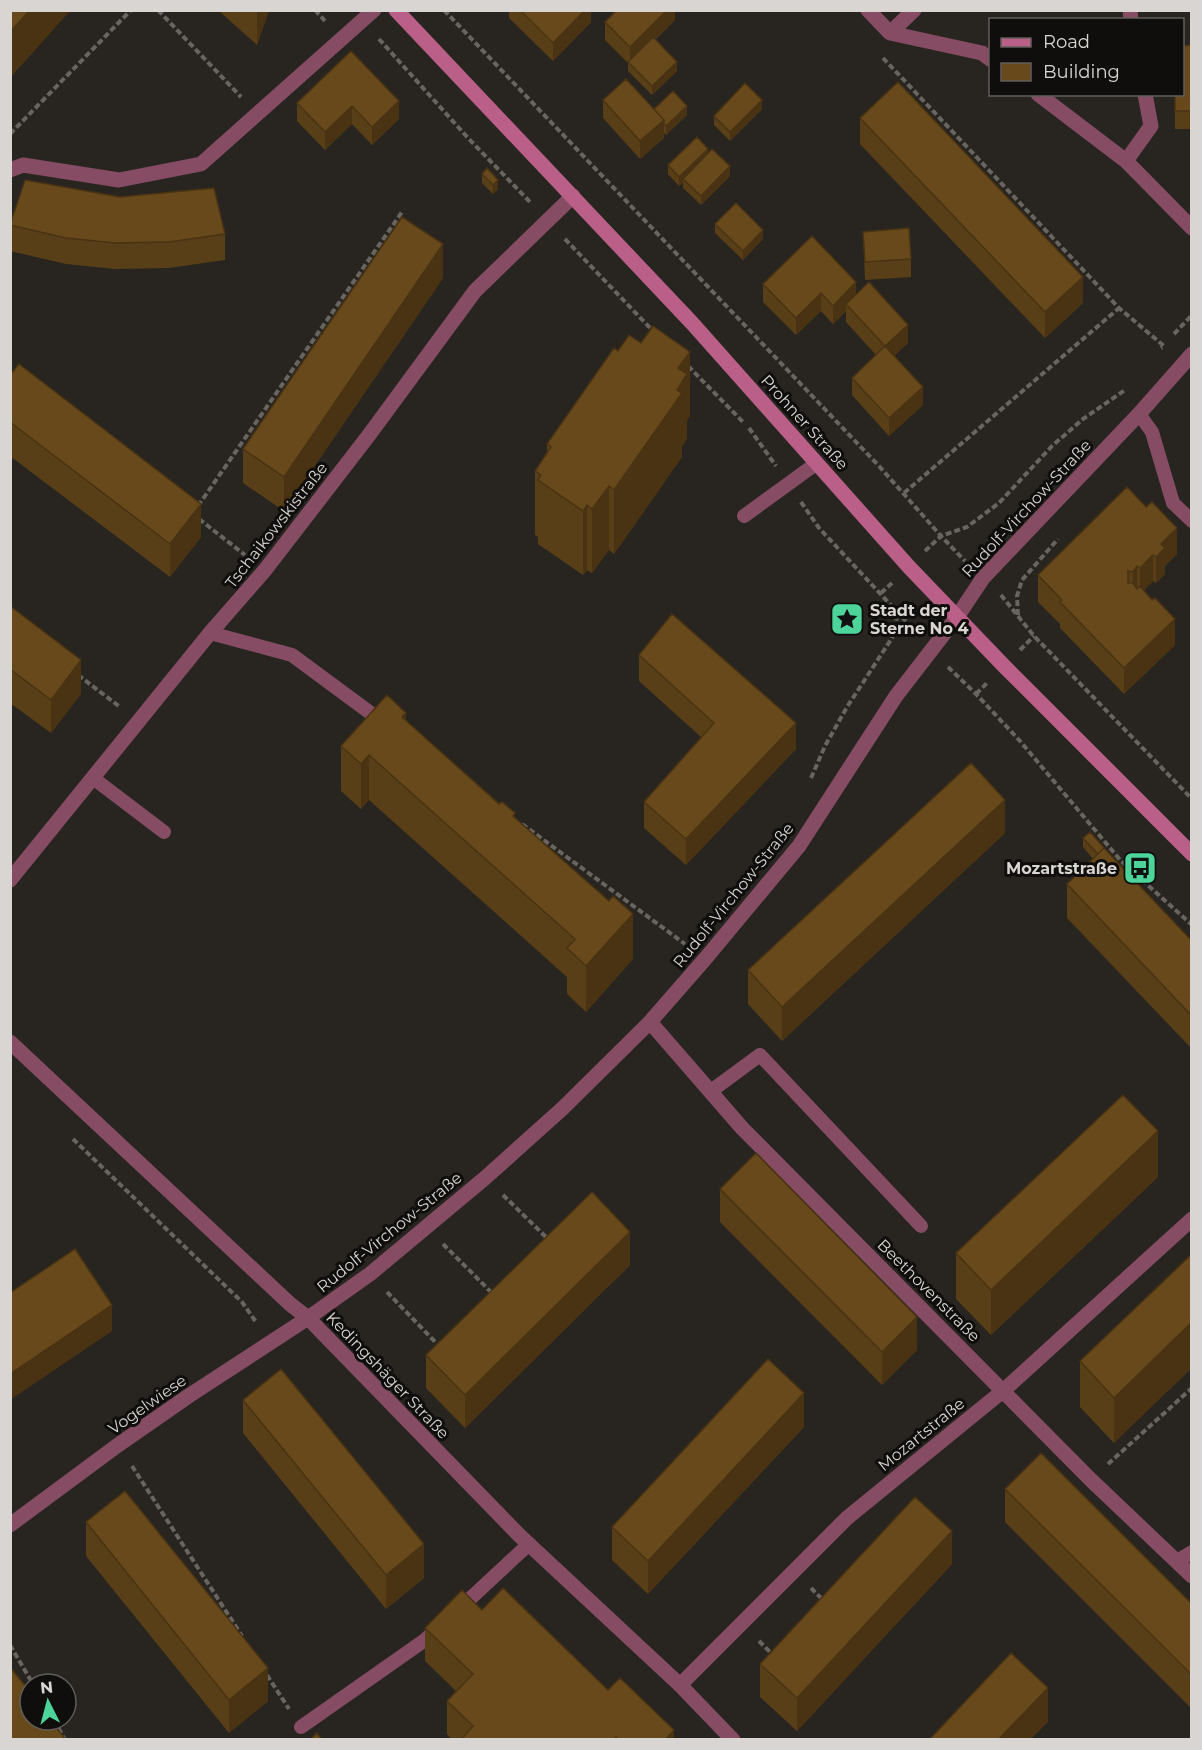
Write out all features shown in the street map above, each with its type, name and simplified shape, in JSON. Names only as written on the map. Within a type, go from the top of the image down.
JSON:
[{"type":"main road","name":"Prohner Straße","points":[[396,10],[692,323],[909,567],[1191,854]]},
{"type":"street","points":[[10,170],[23,165],[119,180],[201,164],[374,10]]},
{"type":"street","points":[[868,10],[890,33],[982,53],[989,58]]},
{"type":"street","points":[[890,33],[914,10]]},
{"type":"street","points":[[1041,96],[1126,161],[1191,228]]},
{"type":"street","points":[[1126,161],[1151,126],[1145,96]]},
{"type":"street","name":"Tschaikowskistraße","points":[[10,880],[210,633],[265,570],[369,435],[475,291],[573,196]]},
{"type":"street","name":"Rudolf-Virchow-Straße","points":[[308,1318],[370,1274],[485,1178],[563,1108],[650,1022],[799,846],[896,696],[957,617],[983,578],[1139,414],[1191,354]]},
{"type":"street","name":"Beethovenstraße","points":[[650,1022],[742,1128],[1091,1480],[1191,1576]]},
{"type":"street","name":"Kedingshäger Straße","points":[[10,1042],[290,1304],[308,1318],[529,1544],[680,1685],[733,1740]]},
{"type":"street","name":"Mozartstraße","points":[[680,1685],[847,1518],[1004,1390],[1191,1219]]},
{"type":"street","name":"Vogelwiese","points":[[10,1526],[118,1445],[308,1318]]},
{"type":"lane","points":[[1139,414],[1152,432],[1173,503],[1191,522]]},
{"type":"lane","points":[[744,516],[817,463]]},
{"type":"lane","points":[[210,633],[292,655],[388,726]]},
{"type":"lane","points":[[93,778],[164,832]]},
{"type":"lane","points":[[711,1091],[760,1055],[921,1226]]},
{"type":"lane","points":[[301,1727],[425,1640],[529,1544]]},
{"type":"lane","points":[[1178,1562],[1191,1552]]},
{"type":"path","points":[[10,134],[130,10]]},
{"type":"path","points":[[158,10],[257,114]]},
{"type":"path","points":[[444,10],[904,493],[941,536],[1008,602],[1034,636],[1191,799]]},
{"type":"path","points":[[876,51],[1119,308],[1164,346]]},
{"type":"path","points":[[265,570],[192,514],[402,212]]},
{"type":"path","points":[[904,493],[1119,308]]},
{"type":"path","points":[[1156,354],[1191,315]]},
{"type":"path","points":[[881,593],[941,536],[967,527],[999,503],[1052,446],[1125,390]]},
{"type":"path","points":[[1018,615],[1017,596],[1022,580],[1059,538]]},
{"type":"path","points":[[808,783],[847,707],[892,638],[898,613]]},
{"type":"path","points":[[75,673],[139,721]]},
{"type":"path","points":[[513,817],[705,959]]},
{"type":"path","points":[[685,944],[693,935]]},
{"type":"path","points":[[68,1134],[242,1302],[260,1328],[290,1304]]},
{"type":"path","points":[[485,1178],[555,1246]]},
{"type":"path","points":[[426,1227],[500,1300]]},
{"type":"path","points":[[370,1274],[446,1353]]},
{"type":"path","points":[[1091,1480],[1191,1388]]},
{"type":"path","points":[[118,1445],[243,1637]]},
{"type":"path","points":[[793,1571],[830,1606]]},
{"type":"path","points":[[741,1624],[779,1661]]},
{"type":"path","points":[[10,1645],[26,1672]]},
{"type":"path","points":[[262,1667],[301,1727]]},
{"type":"building","points":[[10,10],[30,10],[10,32]]},
{"type":"building","points":[[520,10],[585,10],[553,43]]},
{"type":"building","points":[[617,10],[667,10],[630,47],[605,22]]},
{"type":"building","points":[[653,37],[677,62],[652,86],[628,62]]},
{"type":"building","points":[[1191,45],[1191,111],[1175,111],[1175,96],[1184,96],[1184,46]]},
{"type":"building","points":[[351,51],[399,101],[372,127],[352,106],[325,132],[297,103]]},
{"type":"building","points":[[626,79],[664,120],[640,141],[603,100]]},
{"type":"building","points":[[898,82],[1083,277],[1045,312],[860,118]]},
{"type":"building","points":[[745,83],[762,100],[730,132],[714,116]]},
{"type":"building","points":[[673,91],[687,106],[666,126],[664,120],[654,109]]},
{"type":"building","points":[[697,137],[708,149],[679,177],[668,165]]},
{"type":"building","points":[[712,149],[730,166],[701,196],[683,179]]},
{"type":"building","points":[[487,168],[498,180],[493,185],[482,174]]},
{"type":"building","points":[[25,180],[120,197],[214,188],[225,234],[169,242],[115,243],[66,238],[10,225]]},
{"type":"building","points":[[736,203],[763,230],[743,251],[715,224]]},
{"type":"building","points":[[402,217],[443,244],[284,477],[243,449]]},
{"type":"building","points":[[909,228],[911,259],[865,262],[863,232]]},
{"type":"building","points":[[812,236],[856,282],[833,306],[821,293],[796,318],[763,284]]},
{"type":"building","points":[[869,282],[908,325],[885,346],[846,304]]},
{"type":"building","points":[[653,326],[690,352],[678,368],[687,374],[677,390],[682,393],[614,490],[609,486],[592,509],[587,505],[583,511],[538,480],[541,475],[535,471],[551,447],[547,444],[614,348],[618,351],[629,335],[641,343]]},
{"type":"building","points":[[885,346],[923,387],[889,418],[852,378]]},
{"type":"building","points":[[19,364],[201,504],[170,544],[10,422],[10,375]]},
{"type":"building","points":[[1127,487],[1146,507],[1152,502],[1177,528],[1161,544],[1165,548],[1156,557],[1153,555],[1140,568],[1137,566],[1133,572],[1128,571],[1128,583],[1133,583],[1137,589],[1140,586],[1152,600],[1155,598],[1175,619],[1124,668],[1060,602],[1062,600],[1038,575]]},
{"type":"building","points":[[10,606],[81,660],[51,700],[10,669]]},
{"type":"building","points":[[672,614],[796,723],[686,839],[644,802],[714,723],[639,655]]},
{"type":"building","points":[[387,695],[406,713],[402,717],[499,804],[502,802],[515,813],[513,816],[609,901],[613,896],[633,914],[586,966],[567,948],[575,939],[369,755],[361,764],[341,746]]},
{"type":"building","points":[[971,763],[1005,800],[782,1007],[748,970]]},
{"type":"building","points":[[1090,832],[1106,850],[1104,848],[1098,854],[1083,838]]},
{"type":"building","points":[[1104,848],[1191,940],[1191,1015],[1067,884]]},
{"type":"building","points":[[1123,1095],[1158,1131],[991,1290],[956,1253]]},
{"type":"building","points":[[756,1153],[917,1317],[882,1352],[720,1189]]},
{"type":"building","points":[[592,1192],[630,1232],[465,1395],[426,1355]]},
{"type":"building","points":[[75,1249],[112,1305],[10,1374],[10,1293]]},
{"type":"building","points":[[1191,1255],[1191,1323],[1114,1398],[1080,1361]]},
{"type":"building","points":[[768,1359],[804,1393],[648,1561],[612,1527]]},
{"type":"building","points":[[281,1369],[424,1544],[386,1575],[243,1400]]},
{"type":"building","points":[[1041,1453],[1191,1603],[1191,1674],[1005,1489]]},
{"type":"building","points":[[125,1491],[268,1668],[229,1700],[86,1522]]},
{"type":"building","points":[[915,1497],[952,1531],[797,1698],[760,1664]]},
{"type":"building","points":[[503,1588],[608,1690],[620,1678],[674,1730],[665,1740],[619,1740],[616,1737],[614,1740],[461,1740],[473,1726],[447,1701],[473,1674],[425,1628],[462,1590],[482,1610]]},
{"type":"building","points":[[1011,1653],[1048,1688],[998,1740],[929,1740]]},
{"type":"building","points":[[10,1667],[18,1677],[18,1732],[60,1732],[66,1740],[10,1740]]},
{"type":"building","points":[[317,1733],[322,1740],[310,1740]]},
{"type":"place","name":"Stadt der Sterne No 4","points":[[847,619]]},
{"type":"place","name":"Mozartstraße","points":[[1140,868]]}]
